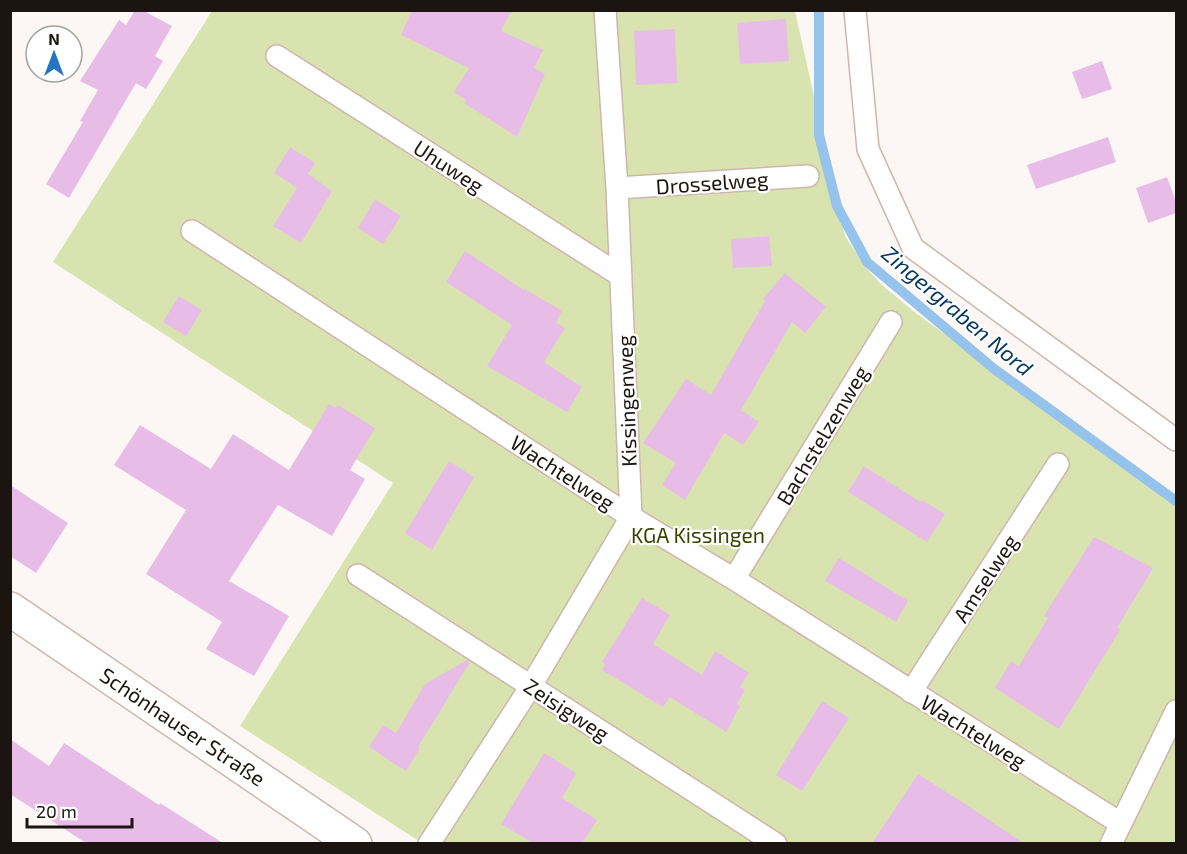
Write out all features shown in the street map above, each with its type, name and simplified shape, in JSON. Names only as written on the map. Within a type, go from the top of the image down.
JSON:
[{"type":"street","name":"Schönhauser Straße","points":[[10,609],[355,843]]},
{"type":"lane","name":"Kissingenweg","points":[[604,10],[617,188],[631,517]]},
{"type":"lane","points":[[855,10],[868,149],[913,248],[1176,440]]},
{"type":"lane","name":"Uhuweg","points":[[277,56],[621,276]]},
{"type":"lane","name":"Drosselweg","points":[[617,188],[808,176]]},
{"type":"lane","name":"Wachtelweg","points":[[192,231],[631,517],[734,579],[1120,823]]},
{"type":"lane","name":"Bachstelzenweg","points":[[734,579],[891,322]]},
{"type":"lane","name":"Amselweg","points":[[911,692],[1058,464]]},
{"type":"lane","points":[[429,843],[531,686],[631,517]]},
{"type":"lane","name":"Zeisigweg","points":[[358,576],[776,843]]},
{"type":"lane","points":[[1111,843],[1176,711]]},
{"type":"green space","name":"KGA Kissingen","points":[[212,11],[795,11],[845,236],[865,267],[883,286],[917,314],[1176,502],[1176,843],[422,843],[240,726],[393,483],[53,262]]},
{"type":"building","points":[[135,10],[142,10],[172,26],[155,56],[163,61],[146,89],[136,83],[69,198],[46,184],[83,122],[80,121],[98,90],[84,83],[84,75],[119,20],[126,25]]},
{"type":"building","points":[[412,10],[512,10],[501,31],[543,50],[534,68],[545,74],[517,137],[464,103],[466,100],[454,92],[469,68],[401,35]]},
{"type":"building","points":[[786,19],[789,61],[740,64],[737,23]]},
{"type":"building","points":[[675,29],[677,83],[636,85],[634,31]]},
{"type":"building","points":[[1102,61],[1112,89],[1082,99],[1072,72]]},
{"type":"building","points":[[1108,137],[1116,162],[1036,189],[1027,165]]},
{"type":"building","points":[[290,147],[315,163],[308,174],[332,191],[301,243],[273,226],[297,188],[274,173]]},
{"type":"building","points":[[1167,177],[1176,202],[1176,213],[1148,223],[1136,188]]},
{"type":"building","points":[[375,199],[401,216],[383,244],[358,228]]},
{"type":"building","points":[[769,236],[772,266],[733,268],[731,239]]},
{"type":"building","points":[[465,251],[524,290],[562,311],[556,322],[565,328],[544,362],[582,387],[567,412],[487,366],[512,325],[446,282]]},
{"type":"building","points":[[785,273],[826,307],[805,333],[792,322],[741,410],[759,422],[743,445],[724,433],[685,500],[662,485],[676,463],[643,443],[686,379],[711,395],[765,301],[763,299]]},
{"type":"building","points":[[179,296],[202,310],[186,336],[163,322]]},
{"type":"building","points":[[329,404],[335,408],[338,405],[375,428],[350,470],[365,479],[332,536],[278,505],[229,581],[289,616],[254,676],[206,649],[222,622],[146,574],[186,510],[114,465],[140,425],[211,469],[233,434],[289,470]]},
{"type":"building","points":[[449,461],[474,477],[432,550],[405,533]]},
{"type":"building","points":[[864,466],[920,502],[922,500],[945,514],[927,542],[848,492]]},
{"type":"building","points":[[10,485],[68,523],[36,573],[10,556]]},
{"type":"building","points":[[1094,537],[1153,568],[1117,628],[1120,630],[1059,729],[995,688],[1011,661],[1019,666],[1048,618],[1044,616]]},
{"type":"building","points":[[839,558],[908,601],[896,622],[825,581]]},
{"type":"building","points":[[642,598],[670,615],[653,644],[702,675],[715,651],[749,673],[740,687],[745,690],[737,704],[740,706],[726,732],[670,697],[663,707],[602,670],[605,664],[602,662]]},
{"type":"building","points":[[467,660],[470,662],[418,747],[420,748],[406,771],[369,747],[383,725],[396,733],[425,684]]},
{"type":"building","points":[[822,701],[849,718],[802,791],[776,775]]},
{"type":"building","points":[[10,739],[49,766],[64,743],[159,805],[160,803],[223,843],[86,843],[10,794]]},
{"type":"building","points":[[544,753],[576,773],[562,798],[597,820],[582,843],[533,843],[501,824]]},
{"type":"building","points":[[918,774],[968,806],[1023,843],[872,843]]},
{"type":"waterway","name":"Zingergraben Nord","points":[[819,10],[819,135],[837,206],[867,262],[993,368],[1176,501]]}]
